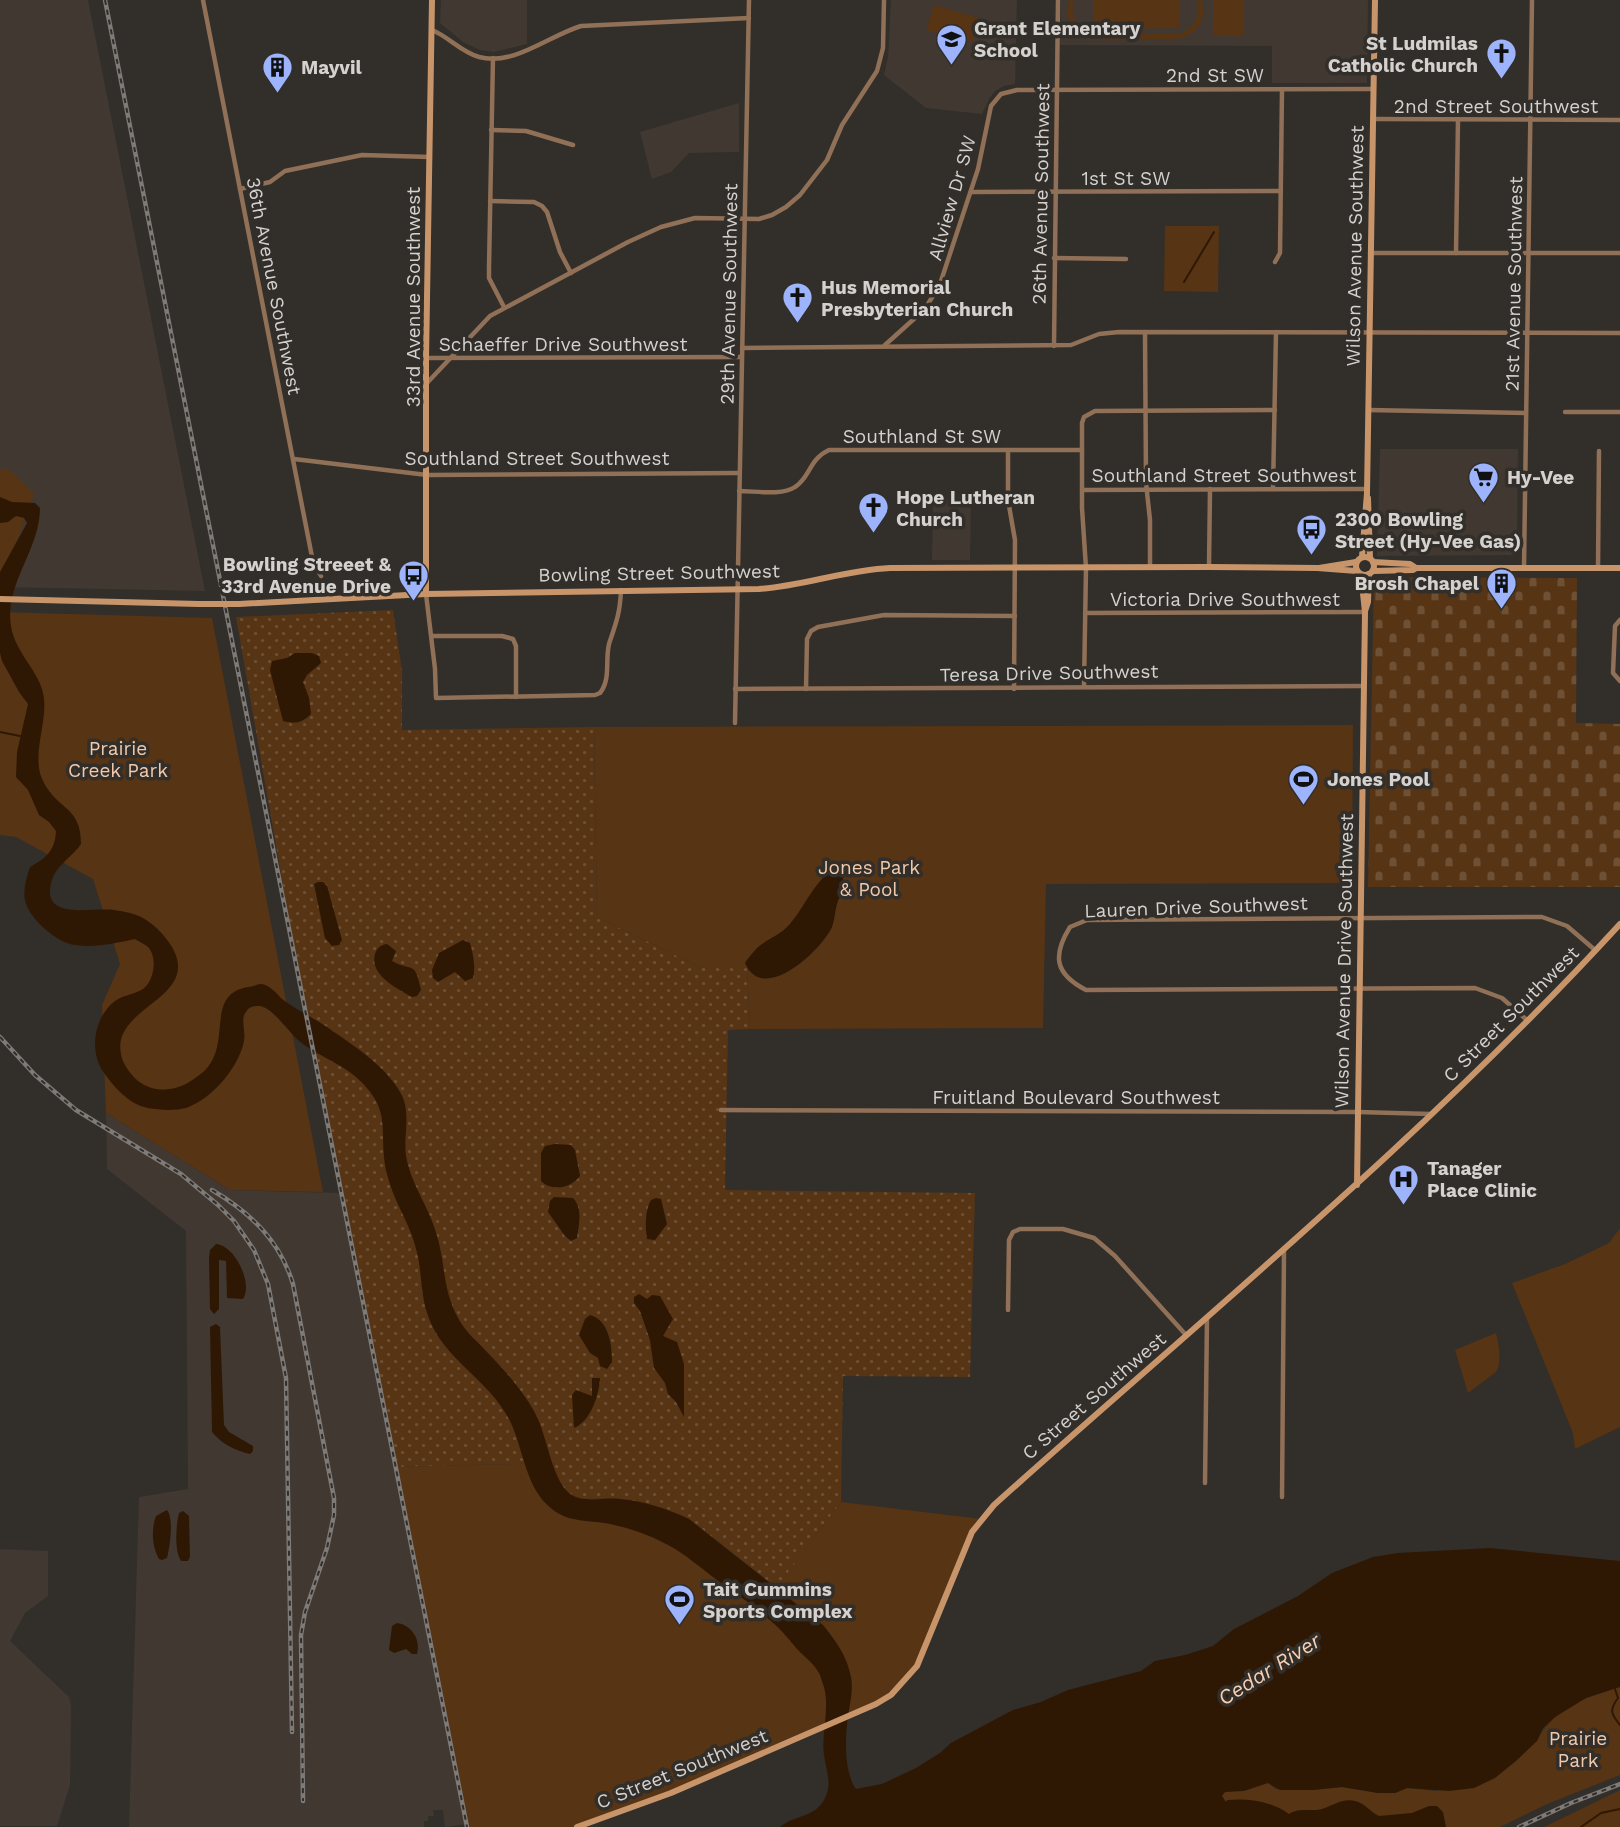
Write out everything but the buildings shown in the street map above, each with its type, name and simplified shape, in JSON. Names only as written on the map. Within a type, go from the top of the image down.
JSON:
[{"type":"main road","name":"33rd Avenue Southwest","points":[[426,594],[426,358],[432,0]]},
{"type":"main road","name":"Wilson Avenue Southwest","points":[[1365,573],[1372,560],[1367,491],[1375,0]]},
{"type":"main road","name":"Wilson Avenue Southwest","points":[[1365,573],[1359,560],[1367,491]]},
{"type":"main road","name":"Bowling Street Southwest","points":[[1317,568],[1372,560],[1416,568]]},
{"type":"main road","name":"Bowling Street Southwest","points":[[0,599],[239,604],[426,594],[737,589],[785,586],[880,569],[1209,567],[1317,568],[1365,573],[1416,568],[1620,568]]},
{"type":"main road","name":"Wilson Avenue Drive Southwest","points":[[1357,1185],[1365,573]]},
{"type":"main road","name":"C Street Southwest","points":[[577,1827],[637,1807],[860,1711],[891,1695],[917,1666],[971,1532],[981,1519],[1357,1185],[1529,1022],[1620,924]]},
{"type":"street","name":"36th Avenue Southwest","points":[[203,0],[313,562],[321,576]]},
{"type":"street","name":"29th Avenue Southwest","points":[[735,723],[749,0]]},
{"type":"street","points":[[427,383],[489,316],[661,227],[695,218],[759,219],[786,207],[806,188],[827,160],[842,125],[877,71],[883,48],[884,0]]},
{"type":"street","name":"26th Avenue Southwest","points":[[1055,345],[1054,192],[1058,0]]},
{"type":"street","name":"21st Avenue Southwest","points":[[1524,569],[1532,0]]},
{"type":"street","points":[[432,30],[466,52],[493,58],[508,57],[565,31],[599,23],[749,18]]},
{"type":"street","points":[[493,58],[489,278],[504,307]]},
{"type":"street","points":[[1275,262],[1280,253],[1282,89]]},
{"type":"street","name":"2nd St SW","points":[[1056,90],[1373,89]]},
{"type":"street","name":"Allview Dr SW","points":[[885,346],[918,316],[936,292],[946,271],[972,192],[991,106],[996,98],[1009,91],[1056,90]]},
{"type":"street","name":"2nd Street Southwest","points":[[1373,119],[1620,120]]},
{"type":"street","points":[[1456,253],[1458,119]]},
{"type":"street","points":[[491,130],[526,131],[573,145]]},
{"type":"street","points":[[240,189],[270,182],[285,171],[362,155],[430,156]]},
{"type":"street","name":"1st St SW","points":[[972,192],[1281,191]]},
{"type":"street","points":[[490,201],[534,202],[542,206],[547,212],[560,253],[571,272]]},
{"type":"street","points":[[1370,253],[1620,253]]},
{"type":"street","points":[[1054,258],[1126,259]]},
{"type":"street","points":[[742,348],[1071,345],[1107,332],[1620,333]]},
{"type":"street","points":[[1145,332],[1146,489],[1150,567]]},
{"type":"street","points":[[1273,489],[1276,332]]},
{"type":"street","name":"Schaeffer Drive Southwest","points":[[426,358],[741,357]]},
{"type":"street","points":[[1084,685],[1084,417],[1095,411],[1275,410]]},
{"type":"street","points":[[1368,410],[1526,413]]},
{"type":"street","points":[[1565,412],[1620,412]]},
{"type":"street","name":"Southland St SW","points":[[739,491],[785,491],[794,488],[814,460],[829,450],[1082,450]]},
{"type":"street","points":[[1008,450],[1008,500],[1015,540],[1014,689]]},
{"type":"street","points":[[1598,568],[1599,451]]},
{"type":"street","name":"Southland Street Southwest","points":[[294,459],[427,475],[739,473]]},
{"type":"street","name":"Southland Street Southwest","points":[[1082,489],[1367,491]]},
{"type":"street","points":[[1209,567],[1210,489]]},
{"type":"street","points":[[426,594],[436,698],[516,697],[600,693],[607,680],[608,652],[620,614],[621,590]]},
{"type":"street","name":"Victoria Drive Southwest","points":[[1085,613],[1365,612]]},
{"type":"street","points":[[806,689],[807,639],[811,631],[818,627],[884,615],[1015,616]]},
{"type":"street","points":[[1620,620],[1615,626],[1614,673],[1620,681]]},
{"type":"street","points":[[432,636],[502,636],[513,639],[516,646],[516,697]]},
{"type":"street","name":"Teresa Drive Southwest","points":[[735,689],[1014,689],[1084,685],[1364,686]]},
{"type":"street","name":"Lauren Drive Southwest","points":[[1360,989],[1086,990],[1063,973],[1059,956],[1061,942],[1070,927],[1087,920],[1542,917],[1567,926],[1595,951]]},
{"type":"street","points":[[1360,989],[1482,990],[1508,1002],[1529,1022]]},
{"type":"street","name":"Fruitland Boulevard Southwest","points":[[721,1110],[1432,1114]]},
{"type":"street","points":[[1008,1310],[1009,1240],[1013,1233],[1020,1229],[1063,1229],[1081,1233],[1104,1245],[1186,1335]]},
{"type":"street","points":[[1282,1497],[1284,1249]]},
{"type":"street","points":[[1205,1483],[1207,1317]]},
{"type":"shaded area","points":[[0,0],[88,0],[205,591],[0,587],[9,469],[0,469]]},
{"type":"shaded area","points":[[441,0],[527,0],[527,44],[494,52],[480,50],[463,42],[440,23]]},
{"type":"shaded area","name":"Grant Elementary School","points":[[891,0],[1017,0],[1015,84],[995,91],[982,114],[926,108],[884,75],[888,57]]},
{"type":"shaded area","points":[[1061,0],[1368,0],[1367,83],[1272,83],[1272,46],[1060,45]]},
{"type":"shaded area","points":[[739,103],[739,152],[689,153],[671,172],[652,179],[640,132]]},
{"type":"shaded area","points":[[1380,449],[1518,449],[1517,555],[1377,556]]},
{"type":"shaded area","points":[[933,497],[971,497],[970,560],[932,560]]},
{"type":"shaded area","points":[[106,1113],[230,1190],[342,1193],[467,1824],[445,1827],[443,1810],[433,1810],[434,1816],[428,1816],[424,1827],[129,1827],[139,1497],[188,1489],[186,1231],[107,1169]]},
{"type":"shaded area","points":[[0,1549],[48,1551],[48,1596],[25,1613],[10,1641],[69,1697],[70,1785],[57,1826],[0,1826]]},
{"type":"green space","points":[[1069,0],[1074,0],[1076,22],[1095,34],[1181,33],[1196,20],[1197,0],[1202,0],[1203,14],[1195,30],[1177,39],[1093,38],[1076,31],[1070,24]]},
{"type":"green space","points":[[1093,0],[1179,0],[1179,28],[1093,29]]},
{"type":"green space","points":[[1213,0],[1243,0],[1243,36],[1213,36]]},
{"type":"green space","points":[[934,5],[979,18],[972,43],[926,30]]},
{"type":"green space","points":[[1165,226],[1219,226],[1218,292],[1164,291]]},
{"type":"green space","points":[[0,469],[9,469],[34,494],[0,587]]},
{"type":"green space","points":[[1374,577],[1577,578],[1576,723],[1620,724],[1620,887],[1368,887]]},
{"type":"green space","points":[[393,610],[402,671],[402,730],[594,727],[597,917],[702,968],[747,968],[750,1029],[728,1030],[725,1190],[975,1193],[970,1377],[843,1376],[841,1502],[777,1588],[689,1519],[667,1509],[620,1499],[577,1498],[567,1492],[558,1481],[554,1463],[396,1467],[302,994],[236,617]]},
{"type":"green space","name":"Prairie Creek Park","points":[[0,612],[212,618],[323,1192],[230,1190],[106,1113],[102,1005],[120,964],[93,879],[16,837],[0,835]]},
{"type":"green space","name":"Jones Park & Pool","points":[[1353,725],[1352,883],[1046,884],[1043,1028],[750,1029],[747,968],[702,968],[597,917],[594,727]]},
{"type":"green space","points":[[1620,1228],[1620,1427],[1575,1449],[1573,1433],[1512,1283],[1565,1264],[1609,1243]]},
{"type":"green space","points":[[1496,1333],[1499,1348],[1498,1368],[1468,1393],[1455,1350]]},
{"type":"green space","name":"Tait Cummins Sports Complex","points":[[554,1463],[558,1481],[567,1492],[577,1498],[620,1499],[667,1509],[689,1519],[776,1588],[841,1502],[981,1519],[971,1532],[917,1666],[891,1695],[671,1793],[577,1827],[467,1827],[396,1467]]},
{"type":"green space","name":"Prairie Park","points":[[1620,1687],[1620,1775],[1547,1804],[1500,1827],[1066,1827],[1268,1783],[1276,1789],[1293,1790],[1342,1787],[1378,1793],[1395,1793],[1407,1788],[1436,1791],[1537,1741],[1552,1721],[1572,1705]]},
{"type":"green space","name":"Prairie Park","points":[[1620,1790],[1620,1827],[1544,1827],[1614,1793]]},
{"type":"water","name":"Cedar River","points":[[0,497],[12,502],[35,503],[40,508],[34,538],[17,581],[10,611],[13,636],[39,681],[44,699],[39,753],[40,774],[50,792],[73,815],[80,832],[81,844],[57,870],[52,880],[50,893],[53,902],[70,910],[114,910],[139,916],[166,938],[178,965],[175,979],[166,991],[129,1024],[122,1038],[121,1054],[127,1069],[138,1081],[156,1089],[175,1088],[190,1081],[209,1065],[216,1052],[226,1001],[234,992],[264,984],[287,1003],[347,1041],[385,1073],[404,1100],[408,1167],[434,1226],[453,1307],[465,1328],[508,1375],[531,1407],[563,1486],[569,1493],[580,1498],[638,1502],[689,1519],[823,1625],[847,1662],[851,1677],[846,1750],[852,1783],[856,1789],[882,1784],[916,1768],[951,1743],[1013,1710],[1068,1690],[1141,1671],[1155,1661],[1213,1646],[1234,1629],[1298,1596],[1332,1573],[1373,1557],[1398,1553],[1490,1548],[1620,1561],[1620,1687],[1586,1698],[1555,1717],[1543,1728],[1537,1741],[1516,1761],[1495,1778],[1474,1788],[1449,1791],[1407,1788],[1395,1793],[1378,1793],[1342,1787],[1280,1790],[1268,1783],[1244,1791],[1225,1792],[1222,1796],[1226,1802],[1235,1799],[1259,1801],[1289,1814],[1322,1809],[1350,1800],[1359,1802],[1379,1816],[1412,1813],[1429,1806],[1437,1806],[1443,1812],[1446,1827],[780,1827],[815,1810],[827,1794],[828,1778],[823,1747],[826,1696],[819,1674],[766,1616],[674,1549],[639,1532],[565,1517],[543,1500],[531,1480],[515,1432],[501,1406],[443,1344],[427,1313],[415,1245],[387,1174],[380,1111],[368,1089],[349,1072],[305,1045],[274,1014],[259,1006],[250,1008],[244,1015],[244,1041],[230,1071],[214,1090],[196,1104],[177,1110],[141,1106],[122,1094],[102,1070],[95,1042],[103,1015],[115,1001],[140,991],[147,985],[153,969],[153,957],[148,947],[135,939],[83,946],[68,943],[40,924],[26,904],[24,890],[30,867],[49,853],[56,831],[39,815],[28,790],[16,777],[17,752],[28,704],[19,692],[0,653],[0,572],[27,523],[24,518],[16,516],[8,522],[0,523]]},
{"type":"water","points":[[295,653],[312,653],[319,656],[321,663],[303,682],[311,714],[299,722],[283,721],[270,670],[272,661]]},
{"type":"water","points":[[834,869],[842,870],[843,889],[832,927],[826,937],[791,970],[765,978],[753,974],[745,963],[747,960],[760,946],[789,925],[815,887]]},
{"type":"water","points":[[318,882],[327,886],[342,940],[339,945],[332,946],[325,938],[314,884]]},
{"type":"water","points":[[463,940],[470,943],[474,965],[473,978],[465,981],[455,972],[438,982],[433,978],[432,970],[439,953]]},
{"type":"water","points":[[387,944],[396,951],[392,961],[415,970],[421,990],[417,996],[412,997],[380,975],[374,962],[376,952]]},
{"type":"water","points":[[571,1145],[575,1150],[580,1176],[561,1187],[550,1187],[541,1181],[541,1153],[545,1146]]},
{"type":"water","points":[[554,1197],[573,1198],[578,1207],[580,1217],[577,1238],[571,1241],[548,1212],[550,1201]]},
{"type":"water","points":[[656,1198],[661,1199],[667,1224],[655,1240],[647,1239],[646,1224],[649,1204]]},
{"type":"water","points":[[216,1244],[223,1246],[236,1258],[244,1276],[246,1292],[243,1299],[227,1298],[226,1261],[219,1260],[219,1309],[214,1314],[210,1309],[209,1258],[210,1250]]},
{"type":"water","points":[[639,1294],[647,1299],[652,1295],[660,1296],[673,1319],[663,1336],[677,1342],[684,1364],[684,1417],[654,1368],[650,1340],[640,1311],[634,1303],[634,1297]]},
{"type":"water","points":[[590,1315],[601,1322],[608,1334],[612,1362],[607,1369],[600,1366],[598,1358],[590,1353],[579,1335],[585,1319]]},
{"type":"water","points":[[216,1324],[220,1327],[224,1425],[229,1432],[253,1446],[250,1454],[229,1446],[212,1432],[210,1327]]},
{"type":"water","points":[[592,1378],[600,1378],[596,1399],[585,1420],[574,1428],[572,1395],[576,1390],[592,1396]]},
{"type":"water","points":[[167,1510],[171,1526],[170,1540],[167,1558],[162,1560],[155,1549],[153,1527],[156,1516]]},
{"type":"water","points":[[183,1511],[189,1516],[188,1561],[181,1561],[176,1544],[179,1513]]},
{"type":"water","points":[[397,1623],[414,1634],[418,1644],[417,1654],[406,1649],[394,1653],[389,1650],[392,1626]]},
{"type":"waterway","points":[[1184,282],[1214,232]]},
{"type":"waterway","points":[[0,732],[20,736]]},
{"type":"waterway","points":[[1614,1686],[1618,1698],[1612,1712],[1620,1725]]},
{"type":"waterway","points":[[1581,1827],[1601,1813],[1620,1809]]},
{"type":"railway","points":[[105,0],[467,1827]]},
{"type":"railway","points":[[0,1037],[35,1075],[76,1110],[181,1174],[218,1205],[234,1221],[254,1250],[268,1284],[286,1378],[292,1732]]},
{"type":"railway","points":[[212,1190],[239,1208],[272,1241],[293,1284],[334,1498],[334,1515],[327,1548],[305,1612],[301,1635],[303,1801]]},
{"type":"railway","points":[[1519,1827],[1620,1784]]},
{"type":"place","name":"Grant Elementary School","points":[[951,66]]},
{"type":"place","name":"St Ludmilas Catholic Church","points":[[1501,81]]},
{"type":"place","name":"Mayvil","points":[[278,94]]},
{"type":"place","name":"Hus Memorial Presbyterian Church","points":[[798,325]]},
{"type":"place","name":"Hy-Vee","points":[[1484,504]]},
{"type":"place","name":"Hope Lutheran Church","points":[[873,535]]},
{"type":"place","name":"2300 Bowling Street (Hy-Vee Gas)","points":[[1312,557]]},
{"type":"place","name":"Bowling Streeet & 33rd Avenue Drive","points":[[414,602]]},
{"type":"place","name":"Brosh Chapel","points":[[1502,610]]},
{"type":"place","name":"Jones Pool","points":[[1304,806]]},
{"type":"place","name":"Tanager Place Clinic","points":[[1404,1206]]},
{"type":"place","name":"Tait Cummins Sports Complex","points":[[680,1627]]}]
